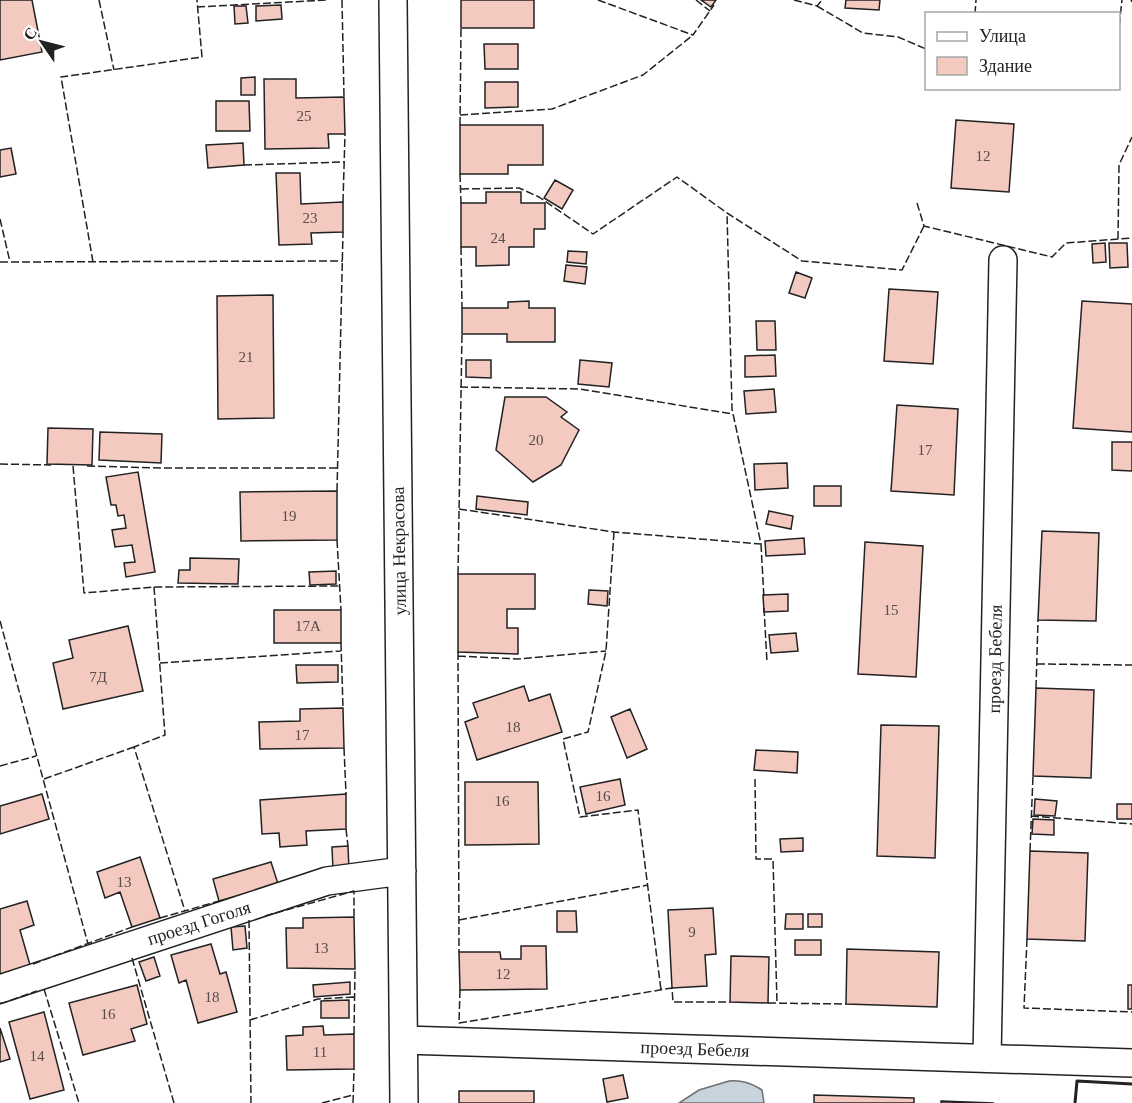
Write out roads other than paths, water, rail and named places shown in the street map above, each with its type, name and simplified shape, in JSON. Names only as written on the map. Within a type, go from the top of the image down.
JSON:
[{"type":"street","name":"улица Некрасова","points":[[393,0],[404,1103]]},
{"type":"street","name":"проезд Бебеля","points":[[987,1058],[1003,260]]},
{"type":"street","name":"проезд Гоголя","points":[[0,989],[327,881],[402,871]]},
{"type":"street","name":"проезд Бебеля","points":[[404,1040],[1132,1063]]}]
